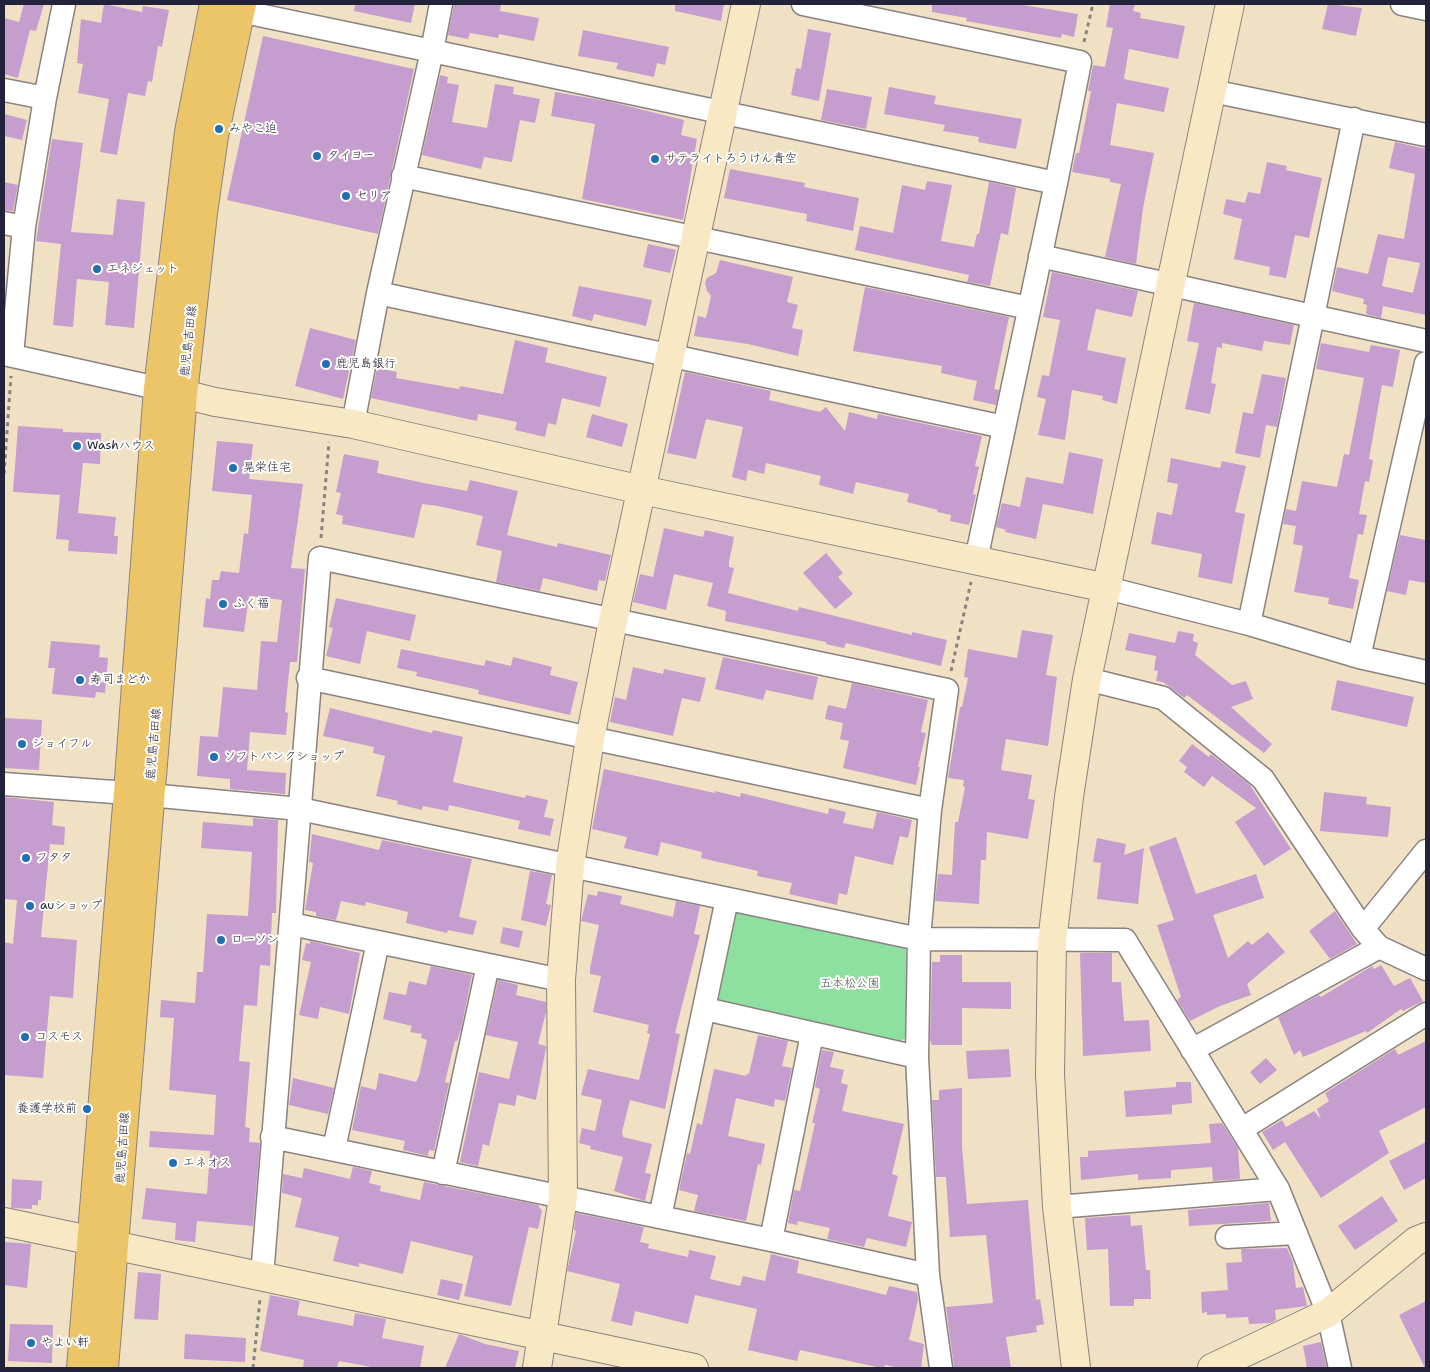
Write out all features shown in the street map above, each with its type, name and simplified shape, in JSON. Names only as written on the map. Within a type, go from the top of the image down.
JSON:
[{"type":"main road","name":"鹿児島吉田線","points":[[104,1368],[104,1243],[189,132],[211,4]]},
{"type":"main road","name":"鹿児島吉田線","points":[[170,391],[203,213],[214,136],[241,7]]},
{"type":"main road","name":"鹿児島吉田線","points":[[81,1368],[104,1243]]},
{"type":"street","points":[[64,4],[14,225],[8,355],[215,402],[353,424],[642,490],[1107,588],[1248,624],[1359,657],[1426,672]]},
{"type":"street","points":[[211,4],[241,7],[432,51],[1056,183]]},
{"type":"street","points":[[353,424],[378,293],[441,4]]},
{"type":"street","points":[[537,1368],[563,1197],[561,980],[570,865],[590,739],[613,621],[746,4]]},
{"type":"street","points":[[804,4],[1080,62],[976,560]]},
{"type":"street","points":[[1076,1368],[1058,1207],[1050,1074],[1052,942],[1069,797],[1087,679],[1172,286],[1230,4]]},
{"type":"street","points":[[1402,4],[1426,9]]},
{"type":"street","points":[[4,90],[44,98]]},
{"type":"street","points":[[1212,91],[1426,135]]},
{"type":"street","points":[[1248,624],[1311,315],[1354,119]]},
{"type":"street","points":[[403,176],[1029,308]]},
{"type":"street","points":[[1040,256],[1426,341]]},
{"type":"street","points":[[378,293],[1004,427]]},
{"type":"street","points":[[1359,657],[1426,363]]},
{"type":"street","points":[[262,1276],[300,809],[308,678],[320,558],[947,690],[930,810],[919,940],[917,1057],[928,1275],[941,1368]]},
{"type":"street","points":[[308,678],[930,810]]},
{"type":"street","points":[[1087,679],[1163,698],[1263,779],[1363,929],[1379,947],[1426,969]]},
{"type":"street","points":[[4,784],[300,809],[919,940],[1052,942],[1125,940],[1278,1188],[1328,1313],[1340,1368]]},
{"type":"street","points":[[1363,929],[1426,851]]},
{"type":"street","points":[[660,1218],[727,899]]},
{"type":"street","points":[[291,924],[561,980]]},
{"type":"street","points":[[334,1149],[378,942]]},
{"type":"street","points":[[1192,1050],[1379,947]]},
{"type":"street","points":[[443,1173],[488,965]]},
{"type":"street","points":[[704,1009],[917,1057]]},
{"type":"street","points":[[1242,1130],[1426,1014]]},
{"type":"street","points":[[771,1240],[812,1034]]},
{"type":"street","points":[[272,1137],[771,1240],[928,1275]]},
{"type":"street","points":[[1058,1207],[1278,1188]]},
{"type":"street","points":[[4,1222],[541,1334],[694,1368]]},
{"type":"street","points":[[1227,1237],[1296,1233]]},
{"type":"street","points":[[1212,1368],[1328,1313],[1416,1241],[1426,1237]]},
{"type":"path","points":[[1080,62],[1093,4]]},
{"type":"path","points":[[4,474],[8,355]]},
{"type":"path","points":[[320,558],[329,442]]},
{"type":"path","points":[[947,690],[976,560]]},
{"type":"path","points":[[253,1368],[262,1276]]},
{"type":"green space","name":"五本松公園","points":[[740,911],[904,946],[908,956],[908,1037],[897,1043],[720,1004],[716,997],[733,914]]},
{"type":"building","points":[[24,4],[44,4],[36,31],[30,30],[18,78],[4,74],[4,18],[19,22]]},
{"type":"building","points":[[104,4],[142,12],[143,6],[169,10],[162,47],[158,46],[152,82],[148,81],[145,96],[128,93],[117,155],[100,152],[109,99],[78,93],[83,64],[77,63],[81,19],[101,23]]},
{"type":"building","points":[[355,4],[415,4],[411,23],[354,11]]},
{"type":"building","points":[[454,4],[501,4],[500,11],[539,18],[534,41],[499,34],[498,38],[470,33],[468,39],[448,35]]},
{"type":"building","points":[[675,4],[724,4],[721,21],[675,11]]},
{"type":"building","points":[[932,4],[1017,4],[1078,14],[1074,37],[1062,34],[1061,38],[966,21],[967,18],[932,12]]},
{"type":"building","points":[[1110,4],[1135,4],[1133,11],[1141,13],[1140,18],[1185,26],[1178,59],[1129,49],[1124,79],[1169,88],[1164,112],[1117,103],[1110,145],[1154,153],[1143,208],[1136,264],[1105,257],[1121,184],[1110,182],[1110,179],[1072,172],[1076,153],[1079,153],[1091,91],[1088,91],[1093,65],[1105,67],[1113,28],[1106,27]]},
{"type":"building","points":[[1328,4],[1362,8],[1356,36],[1322,29]]},
{"type":"building","points":[[808,29],[831,33],[819,101],[791,95],[796,68],[801,69]]},
{"type":"building","points":[[583,30],[669,47],[665,65],[657,63],[654,77],[616,69],[618,63],[578,56]]},
{"type":"building","name":"タイヨー","points":[[263,36],[414,69],[378,234],[227,200]]},
{"type":"building","points":[[440,75],[448,77],[447,83],[459,85],[452,122],[487,128],[495,84],[514,87],[513,94],[540,99],[535,123],[520,120],[512,162],[484,157],[481,169],[422,155]]},
{"type":"building","points":[[889,87],[936,96],[934,104],[1022,119],[1016,149],[978,142],[979,137],[943,131],[945,125],[884,114]]},
{"type":"building","points":[[827,89],[872,97],[866,129],[821,120]]},
{"type":"building","name":"サテライトろうけん青空","points":[[555,92],[607,101],[684,120],[681,135],[697,139],[683,220],[582,199],[595,124],[551,116]]},
{"type":"building","points":[[4,114],[27,120],[22,140],[4,136]]},
{"type":"building","points":[[52,139],[83,143],[71,232],[113,235],[117,199],[145,202],[134,328],[105,325],[109,282],[77,279],[73,327],[53,325],[61,244],[36,241]]},
{"type":"building","points":[[1395,142],[1426,149],[1426,315],[1383,306],[1381,318],[1366,314],[1367,305],[1363,304],[1364,299],[1332,291],[1337,267],[1368,274],[1378,234],[1404,239],[1415,174],[1389,168]],"holes":[[[1388,257],[1420,263],[1413,293],[1382,286]]]},
{"type":"building","points":[[1267,162],[1287,166],[1286,170],[1322,178],[1309,238],[1295,235],[1286,278],[1269,275],[1270,267],[1234,259],[1242,219],[1223,214],[1226,199],[1245,203],[1248,192],[1260,194]]},
{"type":"building","points":[[730,169],[805,183],[804,187],[859,198],[853,231],[806,221],[807,214],[724,198]]},
{"type":"building","points":[[927,181],[952,185],[941,241],[974,247],[977,234],[979,234],[989,182],[1016,188],[1008,235],[1001,233],[990,286],[967,282],[969,275],[855,250],[860,226],[893,233],[902,185],[925,190]]},
{"type":"building","points":[[4,182],[18,185],[13,211],[4,210]]},
{"type":"building","points":[[648,244],[676,250],[670,273],[643,267]]},
{"type":"building","points":[[720,260],[793,277],[787,302],[798,305],[792,328],[803,330],[798,356],[748,344],[694,336],[698,316],[706,318],[711,296],[707,291],[705,283],[707,278],[716,273]]},
{"type":"building","points":[[1052,272],[1138,291],[1132,317],[1096,309],[1087,350],[1126,358],[1117,404],[1102,400],[1103,396],[1072,390],[1065,440],[1038,435],[1046,399],[1037,397],[1042,375],[1049,376],[1060,320],[1043,317]]},
{"type":"building","points":[[579,286],[652,300],[646,326],[594,314],[592,321],[572,316]]},
{"type":"building","points":[[865,287],[1009,317],[994,389],[999,390],[996,405],[973,400],[977,381],[941,373],[942,366],[853,351]]},
{"type":"building","points":[[1194,303],[1294,325],[1290,345],[1264,341],[1262,351],[1222,343],[1222,348],[1217,347],[1211,383],[1216,384],[1210,414],[1185,409],[1199,343],[1187,341]]},
{"type":"building","name":"鹿児島銀行","points":[[310,328],[356,340],[343,399],[295,386]]},
{"type":"building","points":[[515,340],[548,348],[545,362],[607,377],[600,407],[562,398],[556,425],[548,423],[545,437],[515,430],[517,422],[478,414],[477,421],[371,398],[377,368],[397,372],[396,378],[459,389],[460,386],[503,394]]},
{"type":"building","points":[[1321,343],[1369,352],[1371,345],[1400,350],[1393,387],[1382,385],[1369,459],[1373,460],[1369,482],[1365,481],[1359,514],[1367,515],[1363,535],[1358,534],[1349,578],[1359,580],[1353,609],[1328,604],[1329,598],[1294,592],[1303,546],[1293,544],[1296,526],[1283,524],[1286,509],[1296,511],[1302,481],[1337,487],[1344,454],[1349,455],[1364,378],[1316,369]]},
{"type":"building","points":[[685,372],[771,391],[769,400],[820,412],[826,407],[845,431],[849,412],[877,419],[878,414],[982,436],[975,466],[979,467],[973,494],[976,495],[969,525],[950,521],[951,515],[937,512],[938,510],[907,502],[909,494],[856,482],[853,494],[819,485],[821,476],[766,463],[764,474],[748,470],[746,481],[732,477],[743,427],[706,419],[696,459],[667,453]]},
{"type":"building","points":[[1262,374],[1286,378],[1277,427],[1266,425],[1260,458],[1235,453],[1243,412],[1253,414]]},
{"type":"building","points":[[592,414],[628,424],[622,447],[586,437]]},
{"type":"building","points":[[18,426],[63,429],[63,432],[101,433],[100,464],[83,463],[78,513],[116,517],[114,536],[118,536],[117,554],[68,551],[69,540],[56,539],[60,495],[13,492]]},
{"type":"building","points":[[217,441],[253,444],[249,479],[303,484],[291,568],[305,569],[297,662],[290,662],[285,712],[288,713],[286,735],[250,732],[247,770],[286,773],[285,794],[230,789],[230,779],[197,776],[200,736],[218,737],[223,687],[257,690],[261,641],[277,642],[282,600],[249,596],[244,632],[203,627],[206,598],[210,599],[212,580],[219,580],[221,571],[239,573],[244,533],[248,534],[252,495],[212,491]]},
{"type":"building","points":[[1069,452],[1103,459],[1093,514],[1043,504],[1036,539],[1005,532],[1006,530],[996,527],[1002,503],[1020,507],[1026,477],[1063,484]]},
{"type":"building","points":[[344,454],[379,461],[377,473],[424,483],[467,491],[470,480],[518,491],[507,535],[557,547],[558,543],[611,555],[605,581],[599,580],[597,591],[543,578],[540,591],[496,582],[502,551],[476,545],[483,516],[438,506],[422,504],[414,538],[342,524],[343,516],[336,514],[341,493],[336,492]]},
{"type":"building","points":[[1171,458],[1220,468],[1222,461],[1246,466],[1235,512],[1245,514],[1232,584],[1198,577],[1202,554],[1151,544],[1157,512],[1172,515],[1178,484],[1167,482]]},
{"type":"building","points":[[664,528],[703,537],[705,530],[734,537],[729,567],[734,568],[728,593],[798,611],[799,607],[912,635],[912,632],[947,640],[941,666],[846,643],[844,648],[826,644],[826,642],[725,621],[726,611],[707,606],[713,583],[674,574],[666,610],[633,602],[640,574],[653,577]]},
{"type":"building","points":[[1400,535],[1426,540],[1426,583],[1409,580],[1406,595],[1387,591]]},
{"type":"building","points":[[826,553],[843,573],[838,577],[853,594],[835,609],[803,573]]},
{"type":"building","points":[[336,598],[416,615],[410,641],[367,631],[360,664],[326,656],[333,628],[329,627]]},
{"type":"building","points":[[1022,630],[1053,635],[1046,675],[1057,677],[1048,746],[1006,739],[1001,770],[1032,775],[1028,799],[1035,800],[1028,839],[987,832],[986,860],[981,860],[979,904],[935,901],[938,874],[952,875],[955,822],[958,822],[965,787],[963,786],[964,780],[948,778],[960,707],[962,707],[968,678],[964,677],[968,649],[1017,658]]},
{"type":"building","points":[[1178,631],[1194,634],[1193,641],[1198,643],[1195,655],[1232,685],[1246,681],[1253,699],[1231,707],[1272,744],[1264,753],[1187,695],[1184,698],[1163,682],[1156,681],[1158,671],[1154,670],[1156,656],[1125,650],[1129,633],[1175,643]]},
{"type":"building","name":"寿司まどか","points":[[51,641],[100,645],[99,657],[108,658],[105,693],[96,692],[95,698],[52,694],[55,668],[48,668]]},
{"type":"building","points":[[401,649],[484,666],[486,660],[511,666],[513,657],[552,667],[550,675],[578,682],[570,715],[478,694],[479,690],[416,676],[417,672],[397,668]]},
{"type":"building","points":[[723,657],[818,677],[813,700],[766,690],[763,700],[715,689]]},
{"type":"building","points":[[633,667],[663,674],[664,669],[706,678],[700,702],[682,698],[673,736],[610,722],[615,697],[626,700]]},
{"type":"building","points":[[1337,680],[1414,697],[1407,727],[1331,710]]},
{"type":"building","points":[[852,683],[928,700],[921,732],[926,733],[916,785],[843,768],[849,741],[840,739],[843,723],[825,719],[828,705],[846,709]]},
{"type":"building","points":[[330,708],[432,733],[433,730],[463,737],[453,782],[525,798],[526,795],[548,800],[544,817],[554,819],[550,836],[518,829],[520,821],[449,805],[448,811],[423,806],[422,810],[397,804],[398,801],[376,796],[385,756],[373,753],[374,747],[323,736]]},
{"type":"building","name":"ジョイフル","points":[[4,718],[42,720],[39,770],[4,768]]},
{"type":"building","points":[[1192,744],[1209,757],[1211,754],[1250,785],[1291,849],[1264,866],[1235,822],[1256,808],[1212,776],[1204,787],[1184,772],[1187,767],[1179,761]]},
{"type":"building","points":[[604,769],[715,793],[715,791],[740,797],[741,793],[828,814],[829,808],[846,812],[843,823],[873,829],[877,812],[912,820],[908,838],[900,836],[893,865],[855,856],[847,895],[839,893],[837,905],[789,894],[792,883],[757,876],[758,871],[701,858],[702,852],[661,842],[658,856],[624,848],[627,837],[592,829]]},
{"type":"building","points":[[1324,792],[1367,797],[1366,804],[1391,807],[1388,837],[1320,831]]},
{"type":"building","points":[[4,797],[54,802],[52,825],[65,827],[64,845],[50,844],[41,937],[77,940],[73,998],[50,996],[43,1078],[4,1075],[4,942],[13,944],[17,900],[4,899]]},
{"type":"building","points":[[253,818],[278,820],[276,913],[272,913],[270,966],[260,965],[257,1006],[244,1005],[239,1061],[250,1062],[245,1127],[250,1128],[249,1142],[260,1143],[253,1226],[197,1221],[195,1242],[175,1240],[176,1223],[142,1219],[146,1188],[207,1194],[210,1151],[149,1147],[150,1131],[214,1135],[216,1095],[169,1090],[174,1018],[160,1017],[161,1000],[195,1003],[197,972],[203,972],[207,914],[248,916],[252,852],[201,848],[203,822],[253,826]]},
{"type":"building","points":[[312,834],[379,850],[382,840],[472,859],[459,917],[477,921],[473,935],[448,930],[447,933],[406,923],[408,912],[366,902],[365,906],[341,901],[336,920],[316,916],[316,912],[305,910],[313,863],[309,862]]},
{"type":"building","points":[[1176,837],[1196,894],[1256,874],[1264,898],[1213,915],[1228,958],[1248,941],[1252,945],[1268,932],[1285,952],[1247,984],[1251,995],[1220,1006],[1190,1021],[1177,1000],[1181,997],[1157,925],[1174,920],[1149,847]]},
{"type":"building","points":[[1097,838],[1126,844],[1124,855],[1144,848],[1138,904],[1097,899],[1101,863],[1093,862]]},
{"type":"building","points":[[530,871],[552,875],[546,904],[551,905],[546,926],[521,920]]},
{"type":"building","points":[[598,891],[622,896],[620,904],[673,917],[676,901],[700,906],[694,934],[700,935],[675,1033],[680,1034],[665,1109],[630,1100],[622,1132],[623,1137],[652,1144],[645,1173],[651,1174],[645,1201],[614,1191],[623,1157],[590,1149],[591,1146],[579,1143],[582,1128],[595,1131],[602,1100],[581,1095],[588,1069],[639,1080],[650,1034],[647,1033],[649,1025],[593,1012],[601,976],[590,974],[590,968],[599,925],[581,921],[588,894],[597,896]]},
{"type":"building","points":[[1335,911],[1357,944],[1330,959],[1309,931]]},
{"type":"building","points":[[503,927],[523,931],[519,948],[500,943]]},
{"type":"building","points":[[310,941],[360,953],[349,1014],[320,1007],[318,1019],[299,1015],[311,962],[302,960],[306,943],[310,944]]},
{"type":"building","points":[[1080,953],[1112,953],[1112,982],[1121,982],[1124,1021],[1149,1020],[1151,1051],[1083,1056]]},
{"type":"building","points":[[940,955],[962,955],[962,982],[1011,982],[1011,1009],[962,1008],[962,1045],[932,1045],[930,1040],[932,962],[940,962]]},
{"type":"building","points":[[1381,965],[1394,986],[1410,978],[1423,1001],[1403,1011],[1401,1009],[1367,1033],[1366,1031],[1303,1057],[1300,1050],[1294,1055],[1278,1017],[1319,995],[1321,997],[1372,966],[1374,969]]},
{"type":"building","points":[[431,966],[472,975],[461,1029],[457,1041],[455,1041],[445,1082],[449,1083],[434,1151],[429,1150],[428,1156],[403,1150],[405,1141],[352,1130],[361,1086],[376,1090],[379,1073],[416,1082],[419,1076],[427,1040],[421,1038],[422,1034],[410,1032],[412,1026],[383,1019],[389,992],[406,995],[409,981],[426,985]]},
{"type":"building","points":[[498,980],[518,985],[516,995],[546,1002],[546,1012],[538,1044],[546,1046],[546,1048],[536,1100],[517,1095],[515,1106],[499,1103],[489,1146],[483,1144],[478,1166],[460,1162],[479,1072],[509,1079],[518,1042],[486,1035]]},
{"type":"building","points":[[758,1035],[788,1041],[782,1066],[792,1068],[785,1101],[775,1099],[774,1107],[736,1098],[728,1136],[765,1144],[761,1165],[758,1164],[746,1221],[694,1211],[698,1195],[679,1190],[687,1153],[690,1154],[697,1123],[702,1125],[714,1069],[746,1076],[749,1074]]},
{"type":"building","points":[[1426,1041],[1426,1107],[1379,1131],[1389,1153],[1321,1198],[1285,1142],[1273,1150],[1262,1132],[1282,1120],[1286,1127],[1314,1111],[1321,1119],[1317,1109],[1329,1101],[1325,1093],[1395,1049],[1398,1055]]},
{"type":"building","points":[[1009,1049],[1011,1077],[968,1079],[966,1051]]},
{"type":"building","points":[[822,1050],[834,1052],[830,1067],[844,1070],[841,1083],[848,1085],[842,1111],[904,1124],[892,1174],[898,1176],[888,1216],[912,1222],[906,1247],[867,1238],[864,1247],[827,1239],[830,1228],[798,1221],[797,1225],[788,1223],[794,1190],[800,1191],[815,1123],[812,1123],[820,1089],[815,1087]]},
{"type":"building","points":[[1266,1058],[1277,1070],[1260,1084],[1250,1072]]},
{"type":"building","points":[[293,1078],[334,1088],[328,1114],[289,1105]]},
{"type":"building","points":[[1176,1082],[1191,1082],[1192,1103],[1172,1105],[1172,1114],[1126,1117],[1124,1091],[1176,1087]]},
{"type":"building","points":[[962,1088],[962,1147],[967,1204],[1028,1200],[1036,1300],[1040,1299],[1044,1324],[1036,1326],[1037,1332],[1006,1337],[1011,1368],[954,1368],[946,1307],[993,1303],[986,1235],[950,1237],[946,1177],[936,1177],[932,1100],[939,1100],[939,1090]]},
{"type":"building","points":[[1222,1123],[1238,1148],[1240,1179],[1213,1181],[1212,1167],[1171,1170],[1171,1178],[1138,1180],[1138,1174],[1081,1180],[1080,1157],[1088,1157],[1088,1151],[1211,1143],[1209,1124]]},
{"type":"building","points":[[1426,1142],[1426,1178],[1404,1190],[1389,1161]]},
{"type":"building","points":[[353,1167],[372,1171],[369,1183],[381,1186],[380,1191],[420,1200],[424,1182],[538,1205],[542,1211],[538,1229],[529,1227],[511,1306],[464,1296],[473,1256],[411,1241],[403,1274],[359,1263],[359,1267],[333,1261],[339,1237],[295,1227],[302,1198],[282,1193],[283,1174],[302,1178],[304,1168],[350,1179]]},
{"type":"building","points":[[12,1179],[42,1181],[41,1200],[38,1200],[38,1205],[32,1205],[32,1209],[11,1208]]},
{"type":"building","points":[[1382,1196],[1398,1221],[1355,1250],[1338,1226]]},
{"type":"building","points":[[1269,1203],[1271,1221],[1189,1226],[1188,1210]]},
{"type":"building","points":[[576,1213],[644,1227],[640,1242],[649,1244],[648,1248],[688,1257],[689,1250],[716,1256],[710,1279],[740,1286],[743,1276],[765,1281],[771,1254],[799,1261],[797,1273],[886,1295],[889,1286],[917,1292],[918,1300],[909,1340],[924,1344],[921,1368],[900,1368],[885,1365],[884,1368],[881,1368],[800,1350],[797,1361],[748,1350],[757,1309],[695,1295],[688,1324],[635,1311],[632,1326],[611,1321],[620,1284],[567,1271],[576,1231],[574,1230]]},
{"type":"building","points":[[1130,1215],[1131,1226],[1142,1225],[1146,1270],[1150,1270],[1151,1299],[1134,1299],[1134,1306],[1110,1306],[1108,1249],[1087,1250],[1085,1218]]},
{"type":"building","points":[[5,1242],[31,1244],[27,1288],[4,1285]]},
{"type":"building","points":[[1287,1248],[1293,1262],[1296,1288],[1303,1287],[1307,1306],[1275,1310],[1276,1320],[1270,1323],[1249,1324],[1248,1317],[1226,1318],[1226,1314],[1207,1315],[1207,1312],[1202,1313],[1201,1292],[1228,1290],[1226,1263],[1242,1262],[1241,1249]]},
{"type":"building","points":[[138,1272],[161,1274],[158,1320],[134,1319]]},
{"type":"building","points":[[441,1279],[463,1284],[459,1300],[437,1295]]},
{"type":"building","points":[[270,1295],[300,1301],[297,1315],[353,1326],[355,1313],[386,1319],[382,1338],[424,1346],[420,1368],[377,1368],[339,1361],[337,1368],[303,1368],[304,1360],[260,1351]]},
{"type":"building","points":[[1426,1301],[1426,1368],[1425,1368],[1399,1315]]},
{"type":"building","name":"やよい軒","points":[[10,1324],[53,1325],[52,1363],[8,1361]]},
{"type":"building","points":[[185,1334],[246,1338],[245,1362],[184,1359]]},
{"type":"building","points":[[459,1334],[485,1344],[519,1351],[515,1368],[445,1368]]},
{"type":"building","points":[[1321,1342],[1327,1368],[1307,1368],[1303,1346]]},
{"type":"place","name":"みやこ迫","points":[[219,129]]},
{"type":"place","name":"タイヨー","points":[[317,156]]},
{"type":"place","name":"サテライトろうけん青空","points":[[655,159]]},
{"type":"place","name":"セリア","points":[[346,196]]},
{"type":"place","name":"エネジェット","points":[[97,269]]},
{"type":"place","name":"鹿児島銀行","points":[[326,364]]},
{"type":"place","name":"Washハウス","points":[[77,446]]},
{"type":"place","name":"晃栄住宅","points":[[233,468]]},
{"type":"place","name":"ふく福","points":[[223,604]]},
{"type":"place","name":"寿司まどか","points":[[80,680]]},
{"type":"place","name":"ジョイフル","points":[[22,744]]},
{"type":"place","name":"ソフトバンクショップ","points":[[214,757]]},
{"type":"place","name":"フタタ","points":[[26,858]]},
{"type":"place","name":"auショップ","points":[[30,906]]},
{"type":"place","name":"ローソン","points":[[221,940]]},
{"type":"place","name":"コスモス","points":[[25,1037]]},
{"type":"place","name":"養護学校前","points":[[87,1109]]},
{"type":"place","name":"エネオス","points":[[173,1163]]},
{"type":"place","name":"やよい軒","points":[[31,1343]]}]
